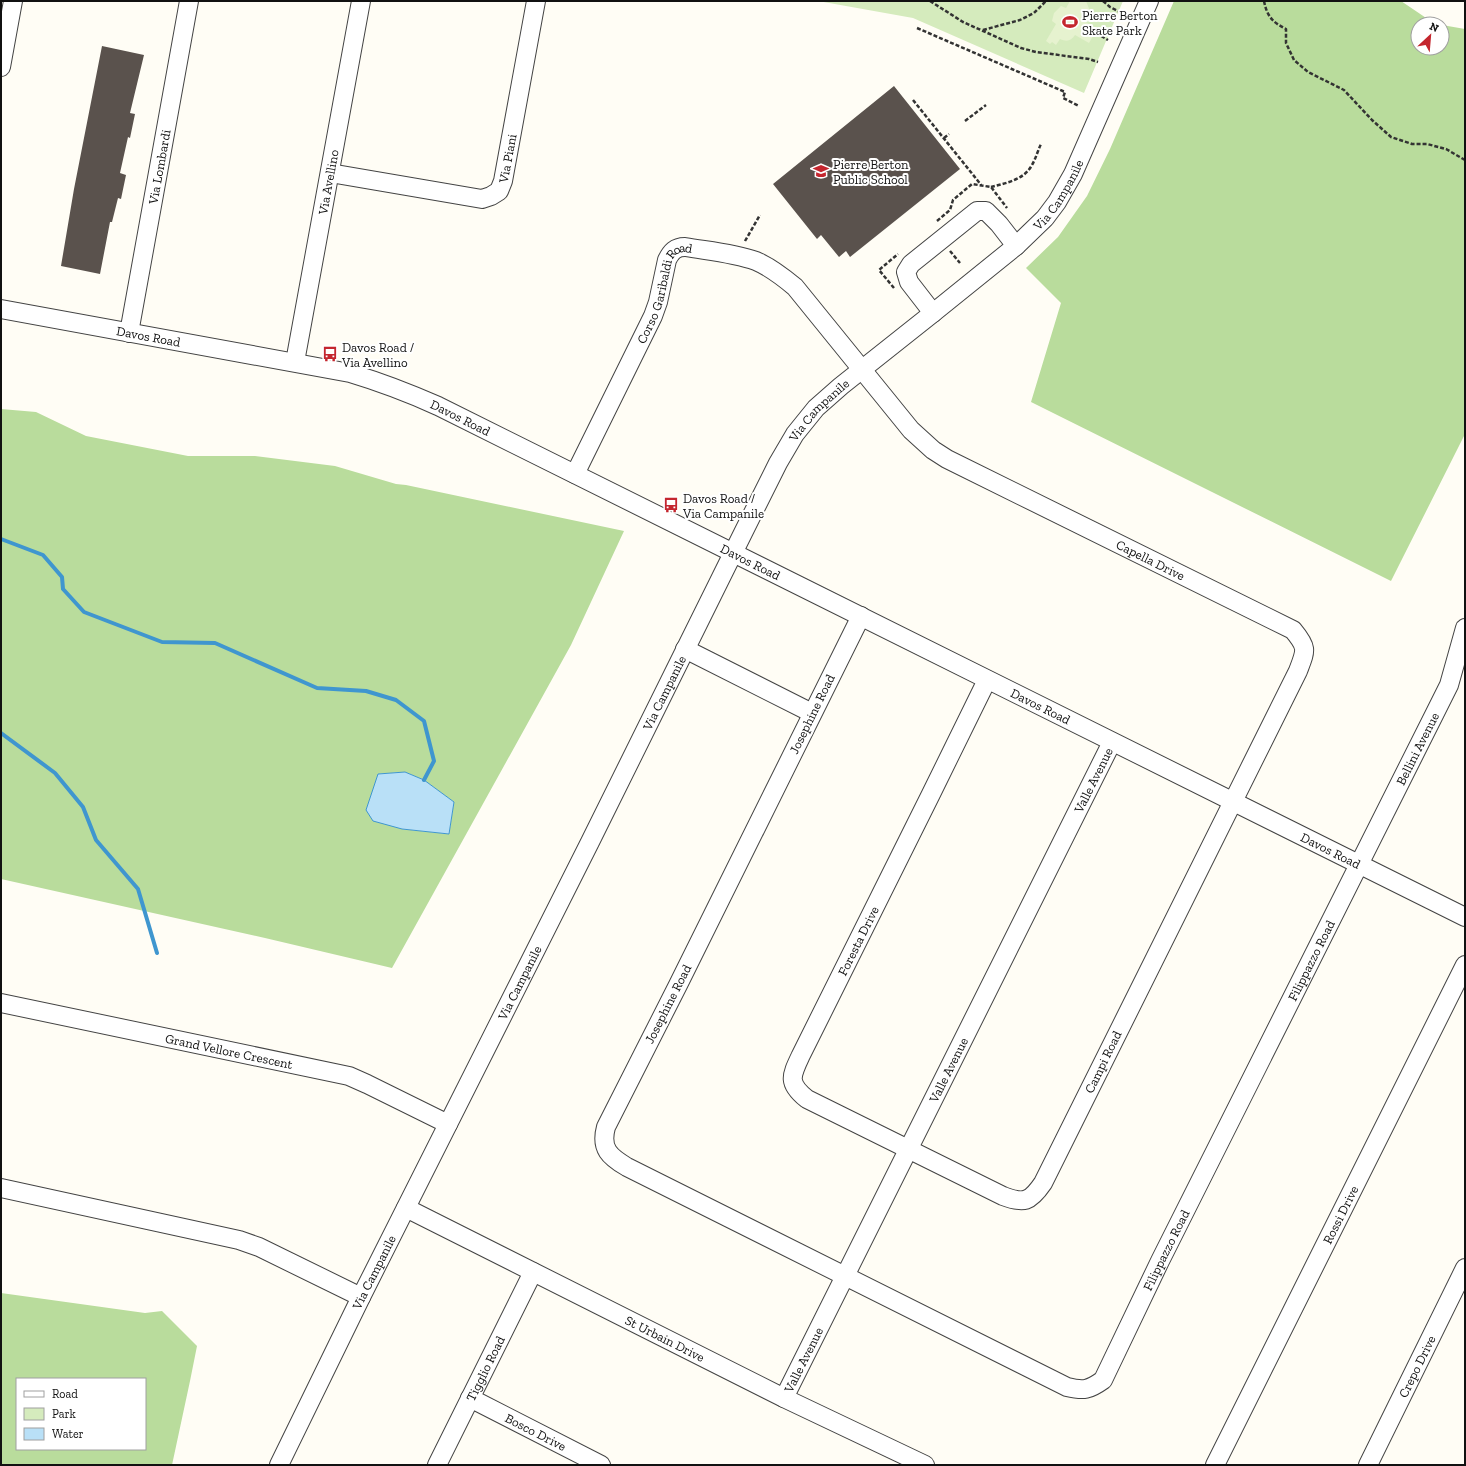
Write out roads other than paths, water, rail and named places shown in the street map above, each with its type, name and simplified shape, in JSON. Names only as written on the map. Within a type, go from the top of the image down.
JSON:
[{"type":"street","points":[[1,67],[13,1]]},
{"type":"street","name":"Via Lombardi","points":[[129,333],[189,1]]},
{"type":"street","name":"Via Avellino","points":[[295,362],[361,1]]},
{"type":"street","name":"Via Piani","points":[[330,173],[482,199],[492,196],[498,191],[503,182],[536,1]]},
{"type":"street","name":"Via Campanile","points":[[282,1464],[361,1298],[778,463],[795,434],[816,408],[841,386],[1016,246],[1045,218],[1057,202],[1073,174],[1149,1]]},
{"type":"street","points":[[933,313],[909,282],[906,272],[911,264],[977,211],[986,211],[999,224],[1016,246]]},
{"type":"street","name":"Corso Garibaldi Road","points":[[575,474],[653,316],[658,302],[668,260],[674,250],[679,247],[737,256],[756,261],[776,272],[795,287],[862,369]]},
{"type":"street","name":"Davos Road","points":[[1,309],[295,362],[350,373],[390,386],[438,406],[1465,917]]},
{"type":"street","name":"Capella Drive","points":[[862,369],[911,430],[933,450],[947,459],[1293,630],[1301,640],[1305,652],[1298,671],[1233,802]]},
{"type":"street","name":"Josephine Road","points":[[845,1276],[627,1167],[612,1158],[606,1148],[603,1137],[606,1127],[861,616]]},
{"type":"street","name":"Bellini Avenue","points":[[1360,865],[1449,685],[1465,628]]},
{"type":"street","points":[[685,649],[812,713]]},
{"type":"street","name":"Foresta Drive","points":[[908,1150],[807,1099],[797,1091],[793,1081],[794,1070],[987,680]]},
{"type":"street","name":"Valle Avenue","points":[[784,1398],[1112,742]]},
{"type":"street","name":"Campi Road","points":[[908,1150],[1009,1199],[1016,1201],[1026,1200],[1034,1196],[1043,1183],[1233,802]]},
{"type":"street","name":"Filippazzo Road","points":[[845,1276],[1067,1387],[1081,1390],[1092,1388],[1103,1380],[1160,1261],[1360,865]]},
{"type":"street","name":"Rossi Drive","points":[[1215,1465],[1465,965]]},
{"type":"street","name":"Grand Vellore Crescent","points":[[1,1003],[349,1076],[448,1124]]},
{"type":"street","points":[[1,1188],[239,1240],[259,1247],[361,1298]]},
{"type":"street","name":"St Urbain Drive","points":[[406,1208],[913,1462]]},
{"type":"street","name":"Crepo Drive","points":[[1368,1465],[1465,1268]]},
{"type":"street","name":"Tigglio Road","points":[[437,1465],[533,1272]]},
{"type":"street","name":"Bosco Drive","points":[[470,1398],[601,1465]]},
{"type":"water","points":[[405,772],[424,780],[454,802],[449,834],[402,829],[373,821],[366,810],[378,774]]},
{"type":"waterway","points":[[1,539],[43,555],[62,577],[63,589],[84,612],[162,642],[215,643],[317,688],[366,691],[396,700],[424,721],[434,761],[424,780]]},
{"type":"waterway","points":[[1,733],[55,773],[83,807],[96,840],[138,889],[157,953]]},
{"type":"place","name":"Pierre Berton Skate Park","points":[[1070,22]]},
{"type":"place","name":"Pierre Berton Public School","points":[[821,171]]},
{"type":"place","name":"Davos Road / Via Avellino","points":[[330,354]]},
{"type":"place","name":"Davos Road / Via Campanile","points":[[671,505]]}]
